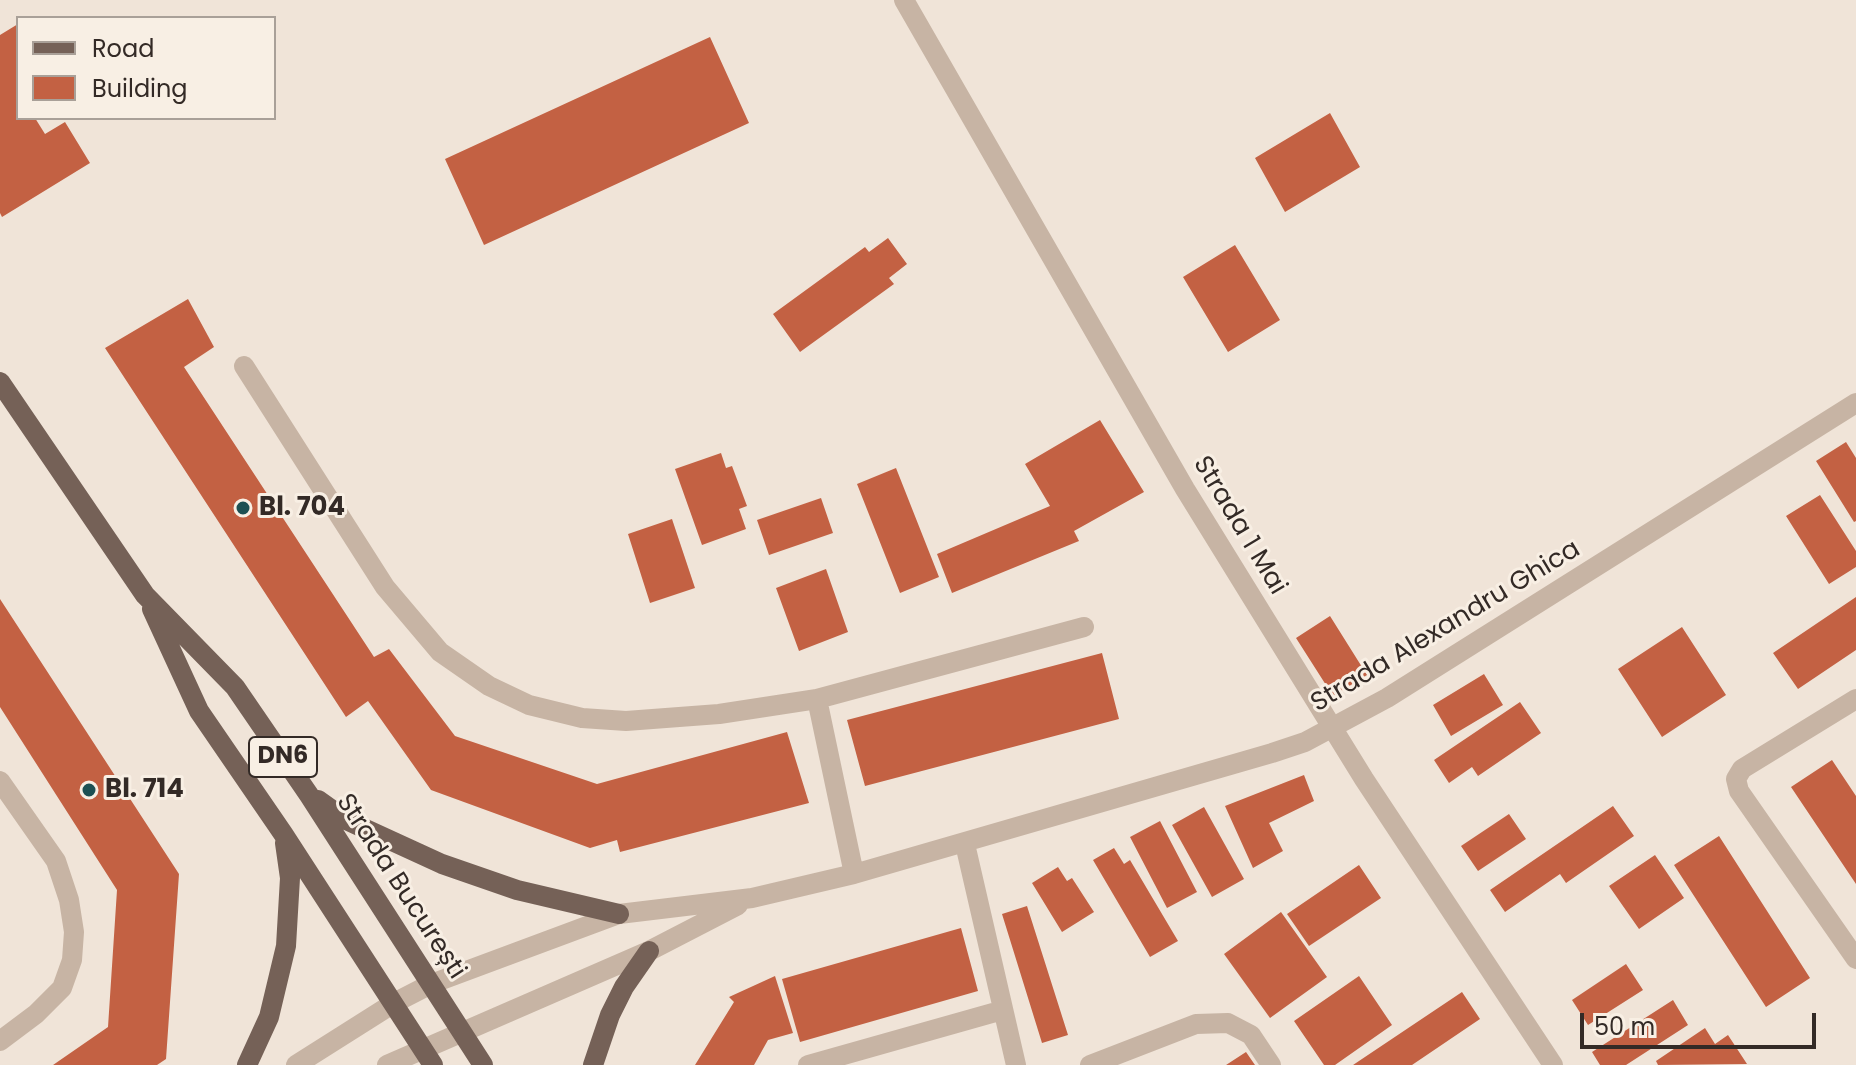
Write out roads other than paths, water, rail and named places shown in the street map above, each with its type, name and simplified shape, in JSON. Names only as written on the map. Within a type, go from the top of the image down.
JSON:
[{"type":"main road","name":"Strada București","points":[[0,382],[145,595],[199,711],[284,835],[427,1057]]},
{"type":"main road","name":"Strada București","points":[[145,595],[235,687],[309,795],[483,1065]]},
{"type":"main road","points":[[309,795],[346,820],[442,864],[517,890],[619,914]]},
{"type":"main road","points":[[247,1065],[269,1017],[286,946],[290,878],[284,835]]},
{"type":"main road","points":[[593,1065],[610,1015],[624,987],[649,951]]},
{"type":"street","name":"Strada 1 Mai","points":[[904,0],[1185,489],[1332,728],[1553,1065]]},
{"type":"street","points":[[244,366],[385,587],[440,652],[489,686],[542,708],[582,718],[626,721],[719,714],[817,699],[1084,627]]},
{"type":"street","name":"Strada Alexandru Ghica","points":[[296,1065],[394,1003],[431,984],[619,914],[752,898],[854,874],[1272,753],[1332,728],[1387,698],[1856,403]]},
{"type":"street","points":[[817,699],[854,874]]},
{"type":"street","points":[[1856,699],[1742,769],[1736,779],[1739,791],[1856,959]]},
{"type":"street","points":[[0,781],[56,861],[69,900],[74,932],[72,960],[62,988],[36,1014],[0,1041]]},
{"type":"street","points":[[965,844],[1016,1065]]},
{"type":"street","name":"Strada Alexandru Ghica","points":[[387,1065],[427,1057],[461,1031],[649,951],[752,898]]},
{"type":"street","points":[[808,1065],[1003,1010]]},
{"type":"street","points":[[1090,1065],[1196,1024],[1228,1023],[1251,1035],[1271,1065]]},
{"type":"place","name":"Bl. 704","points":[[243,508]]},
{"type":"place","name":"Bl. 714","points":[[89,790]]}]
